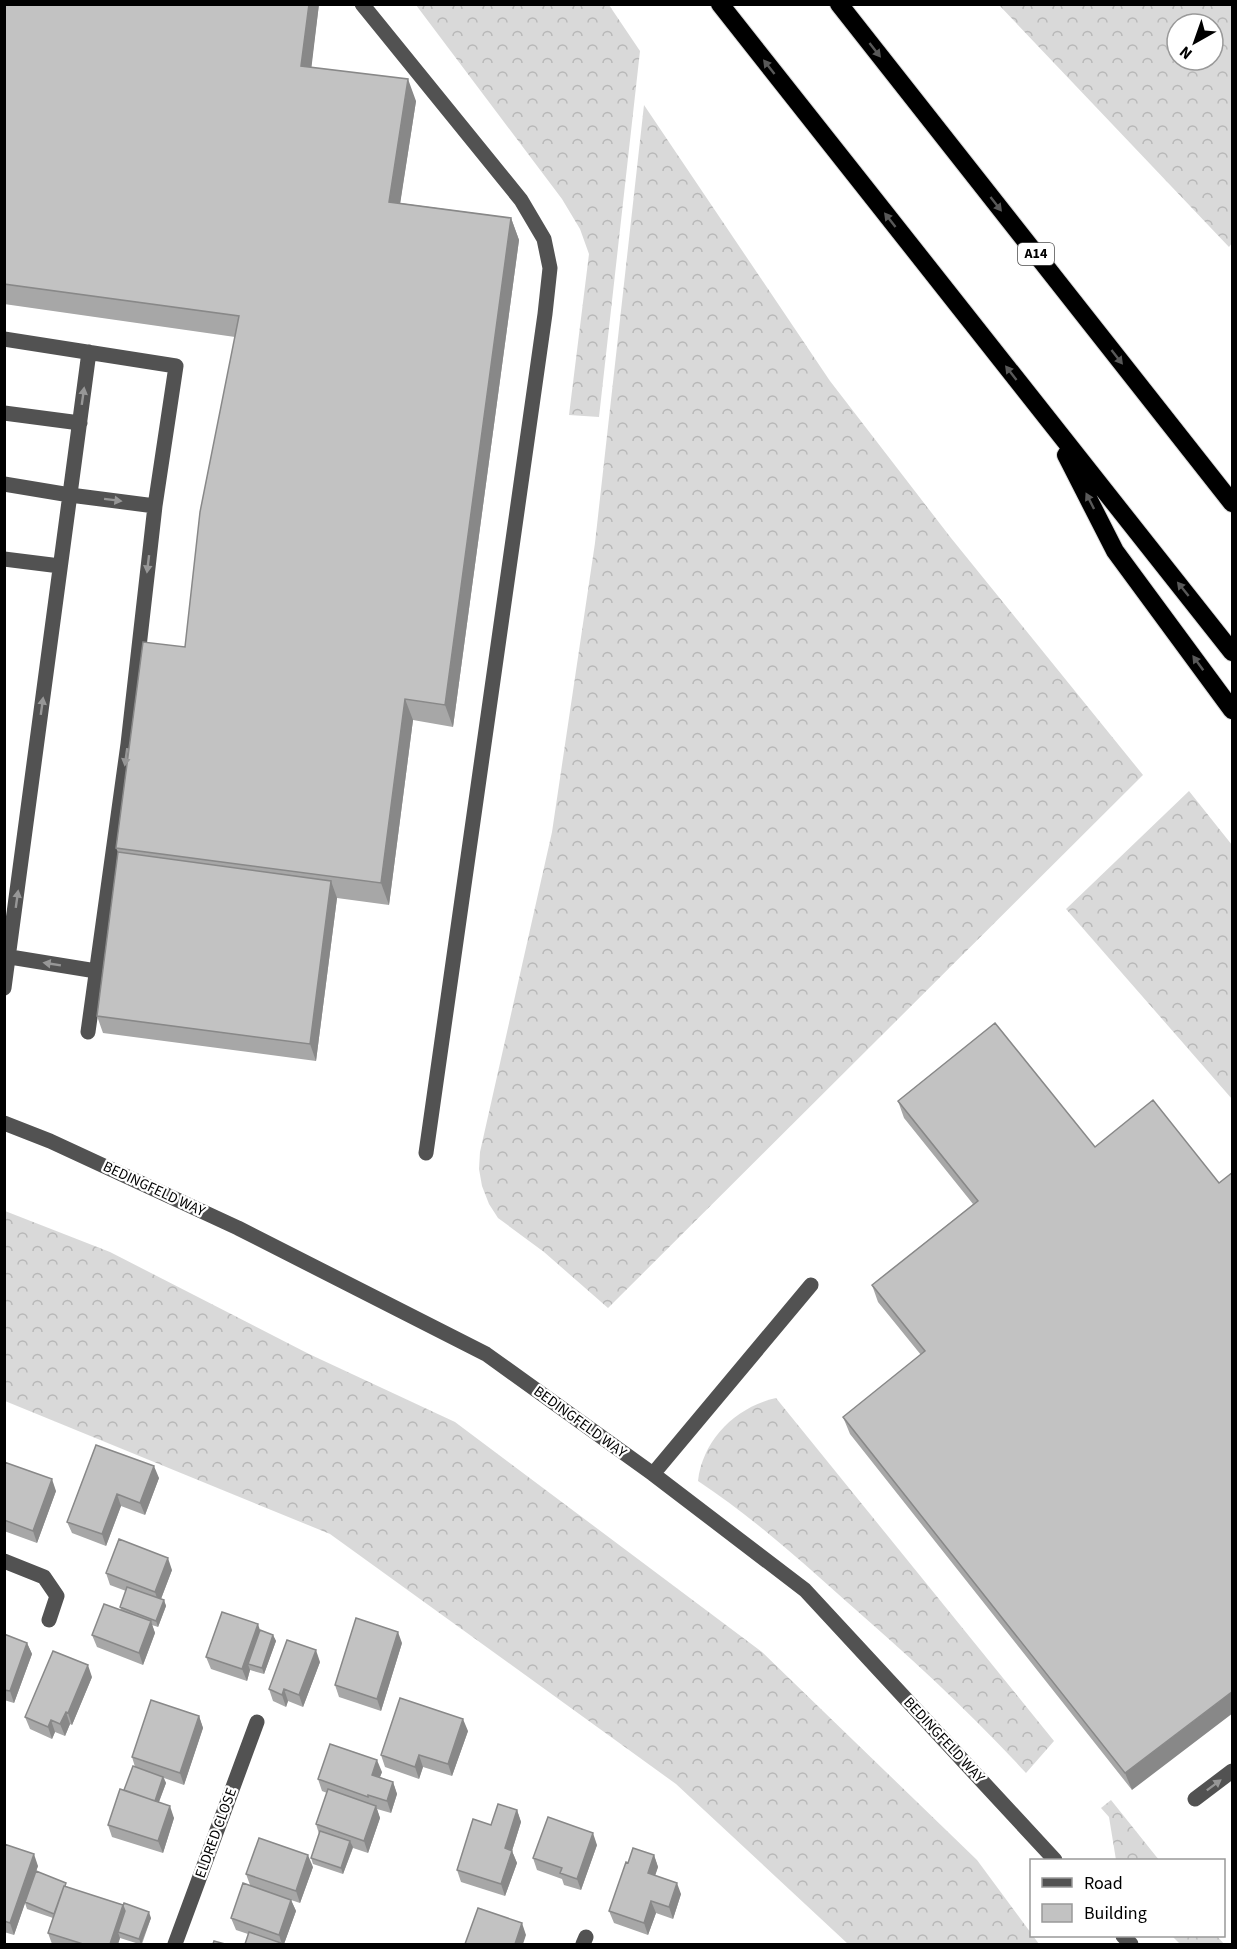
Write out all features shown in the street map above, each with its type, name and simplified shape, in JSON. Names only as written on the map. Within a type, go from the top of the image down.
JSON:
[{"type":"highway","points":[[720,4],[1233,652]]},
{"type":"highway","name":"A14","points":[[839,4],[1233,503]]},
{"type":"highway","points":[[1048,419],[1115,551],[1233,710]]},
{"type":"street","points":[[362,4],[522,200],[544,239],[550,268],[426,1153]]},
{"type":"street","points":[[4,339],[176,366],[155,506],[128,744],[87,1032]]},
{"type":"street","points":[[4,988],[89,352]]},
{"type":"street","points":[[4,413],[80,423]]},
{"type":"street","points":[[4,484],[155,506]]},
{"type":"street","points":[[4,559],[60,566]]},
{"type":"street","points":[[7,957],[96,971]]},
{"type":"street","name":"BEDINGFELD WAY","points":[[4,1123],[50,1141],[238,1228],[486,1354],[653,1474],[805,1590],[1054,1859]]},
{"type":"street","points":[[653,1474],[811,1285]]},
{"type":"street","points":[[4,1561],[44,1577],[57,1596],[49,1620]]},
{"type":"street","name":"ELDRED CLOSE","points":[[175,1944],[257,1722]]},
{"type":"street","points":[[1195,1799],[1233,1771]]},
{"type":"green space","points":[[416,5],[609,5],[640,51],[599,417],[569,415],[589,254],[580,229],[562,199]]},
{"type":"green space","points":[[999,5],[1232,5],[1232,243],[1229,247]]},
{"type":"green space","points":[[644,105],[830,381],[951,538],[1143,775],[608,1308],[544,1252],[498,1218],[482,1186],[479,1169],[480,1152],[552,832],[595,543]]},
{"type":"green space","points":[[1189,791],[1232,845],[1232,1099],[1066,909]]},
{"type":"green space","points":[[5,1211],[110,1252],[309,1354],[455,1422],[762,1652],[977,1860],[1030,1932],[1030,1937],[1034,1937],[1039,1944],[848,1944],[676,1784],[330,1534],[5,1401]]},
{"type":"green space","points":[[776,1398],[1054,1741],[1026,1773],[961,1706],[870,1622],[774,1538],[698,1481],[707,1452],[724,1427],[748,1409]]},
{"type":"green space","points":[[1111,1800],[1158,1859],[1116,1859],[1109,1817],[1101,1808]]},
{"type":"green space","points":[[1173,1937],[1218,1937],[1224,1944],[1180,1944]]},
{"type":"building","points":[[4,4],[309,4],[301,66],[408,79],[389,202],[511,218],[445,705],[405,699],[381,883],[116,848],[143,642],[185,647],[200,512],[239,316],[4,284]]},
{"type":"building","points":[[118,852],[331,881],[310,1044],[97,1016]]},
{"type":"building","points":[[995,1023],[1095,1147],[1153,1100],[1219,1183],[1233,1172],[1233,1691],[1125,1773],[843,1417],[925,1351],[872,1285],[978,1201],[898,1101]]},
{"type":"building","points":[[96,1445],[154,1466],[140,1503],[117,1494],[102,1534],[67,1522]]},
{"type":"building","points":[[4,1462],[52,1479],[33,1531],[4,1520]]},
{"type":"building","points":[[119,1539],[168,1558],[155,1592],[106,1573]]},
{"type":"building","points":[[127,1587],[164,1600],[156,1621],[120,1607]]},
{"type":"building","points":[[104,1604],[151,1621],[139,1653],[92,1635]]},
{"type":"building","points":[[222,1612],[258,1624],[242,1669],[206,1657]]},
{"type":"building","points":[[356,1618],[398,1632],[377,1699],[335,1685]]},
{"type":"building","points":[[260,1630],[273,1635],[262,1668],[248,1664]]},
{"type":"building","points":[[4,1634],[27,1643],[10,1691],[4,1690]]},
{"type":"building","points":[[287,1640],[316,1650],[299,1695],[284,1689],[282,1695],[269,1689]]},
{"type":"building","points":[[53,1651],[88,1665],[68,1713],[66,1712],[60,1724],[51,1720],[48,1727],[25,1717]]},
{"type":"building","points":[[400,1698],[463,1719],[448,1764],[419,1755],[415,1767],[381,1755]]},
{"type":"building","points":[[151,1700],[199,1716],[180,1773],[132,1757]]},
{"type":"building","points":[[330,1744],[377,1760],[372,1775],[393,1782],[387,1801],[368,1795],[368,1797],[318,1779]]},
{"type":"building","points":[[133,1766],[163,1777],[155,1801],[124,1790]]},
{"type":"building","points":[[120,1789],[170,1806],[158,1841],[108,1825]]},
{"type":"building","points":[[328,1789],[376,1806],[364,1841],[316,1824]]},
{"type":"building","points":[[498,1804],[517,1810],[505,1848],[512,1851],[501,1884],[457,1870],[473,1819],[491,1825]]},
{"type":"building","points":[[548,1817],[593,1833],[577,1879],[560,1873],[562,1868],[533,1858]]},
{"type":"building","points":[[320,1831],[350,1841],[341,1868],[311,1858]]},
{"type":"building","points":[[259,1838],[308,1855],[296,1891],[246,1874]]},
{"type":"building","points":[[4,1844],[34,1854],[10,1923],[4,1921]]},
{"type":"building","points":[[633,1848],[654,1855],[648,1873],[677,1883],[669,1907],[651,1901],[644,1923],[609,1911]]},
{"type":"building","points":[[36,1871],[66,1883],[54,1914],[25,1902]]},
{"type":"building","points":[[243,1883],[291,1900],[279,1935],[231,1918]]},
{"type":"building","points":[[64,1886],[123,1905],[110,1944],[83,1944],[48,1933]]},
{"type":"building","points":[[124,1903],[149,1912],[139,1939],[118,1932],[125,1911]]},
{"type":"building","points":[[478,1908],[522,1923],[515,1944],[465,1944]]},
{"type":"building","points":[[249,1932],[281,1943],[281,1944],[245,1944]]}]
